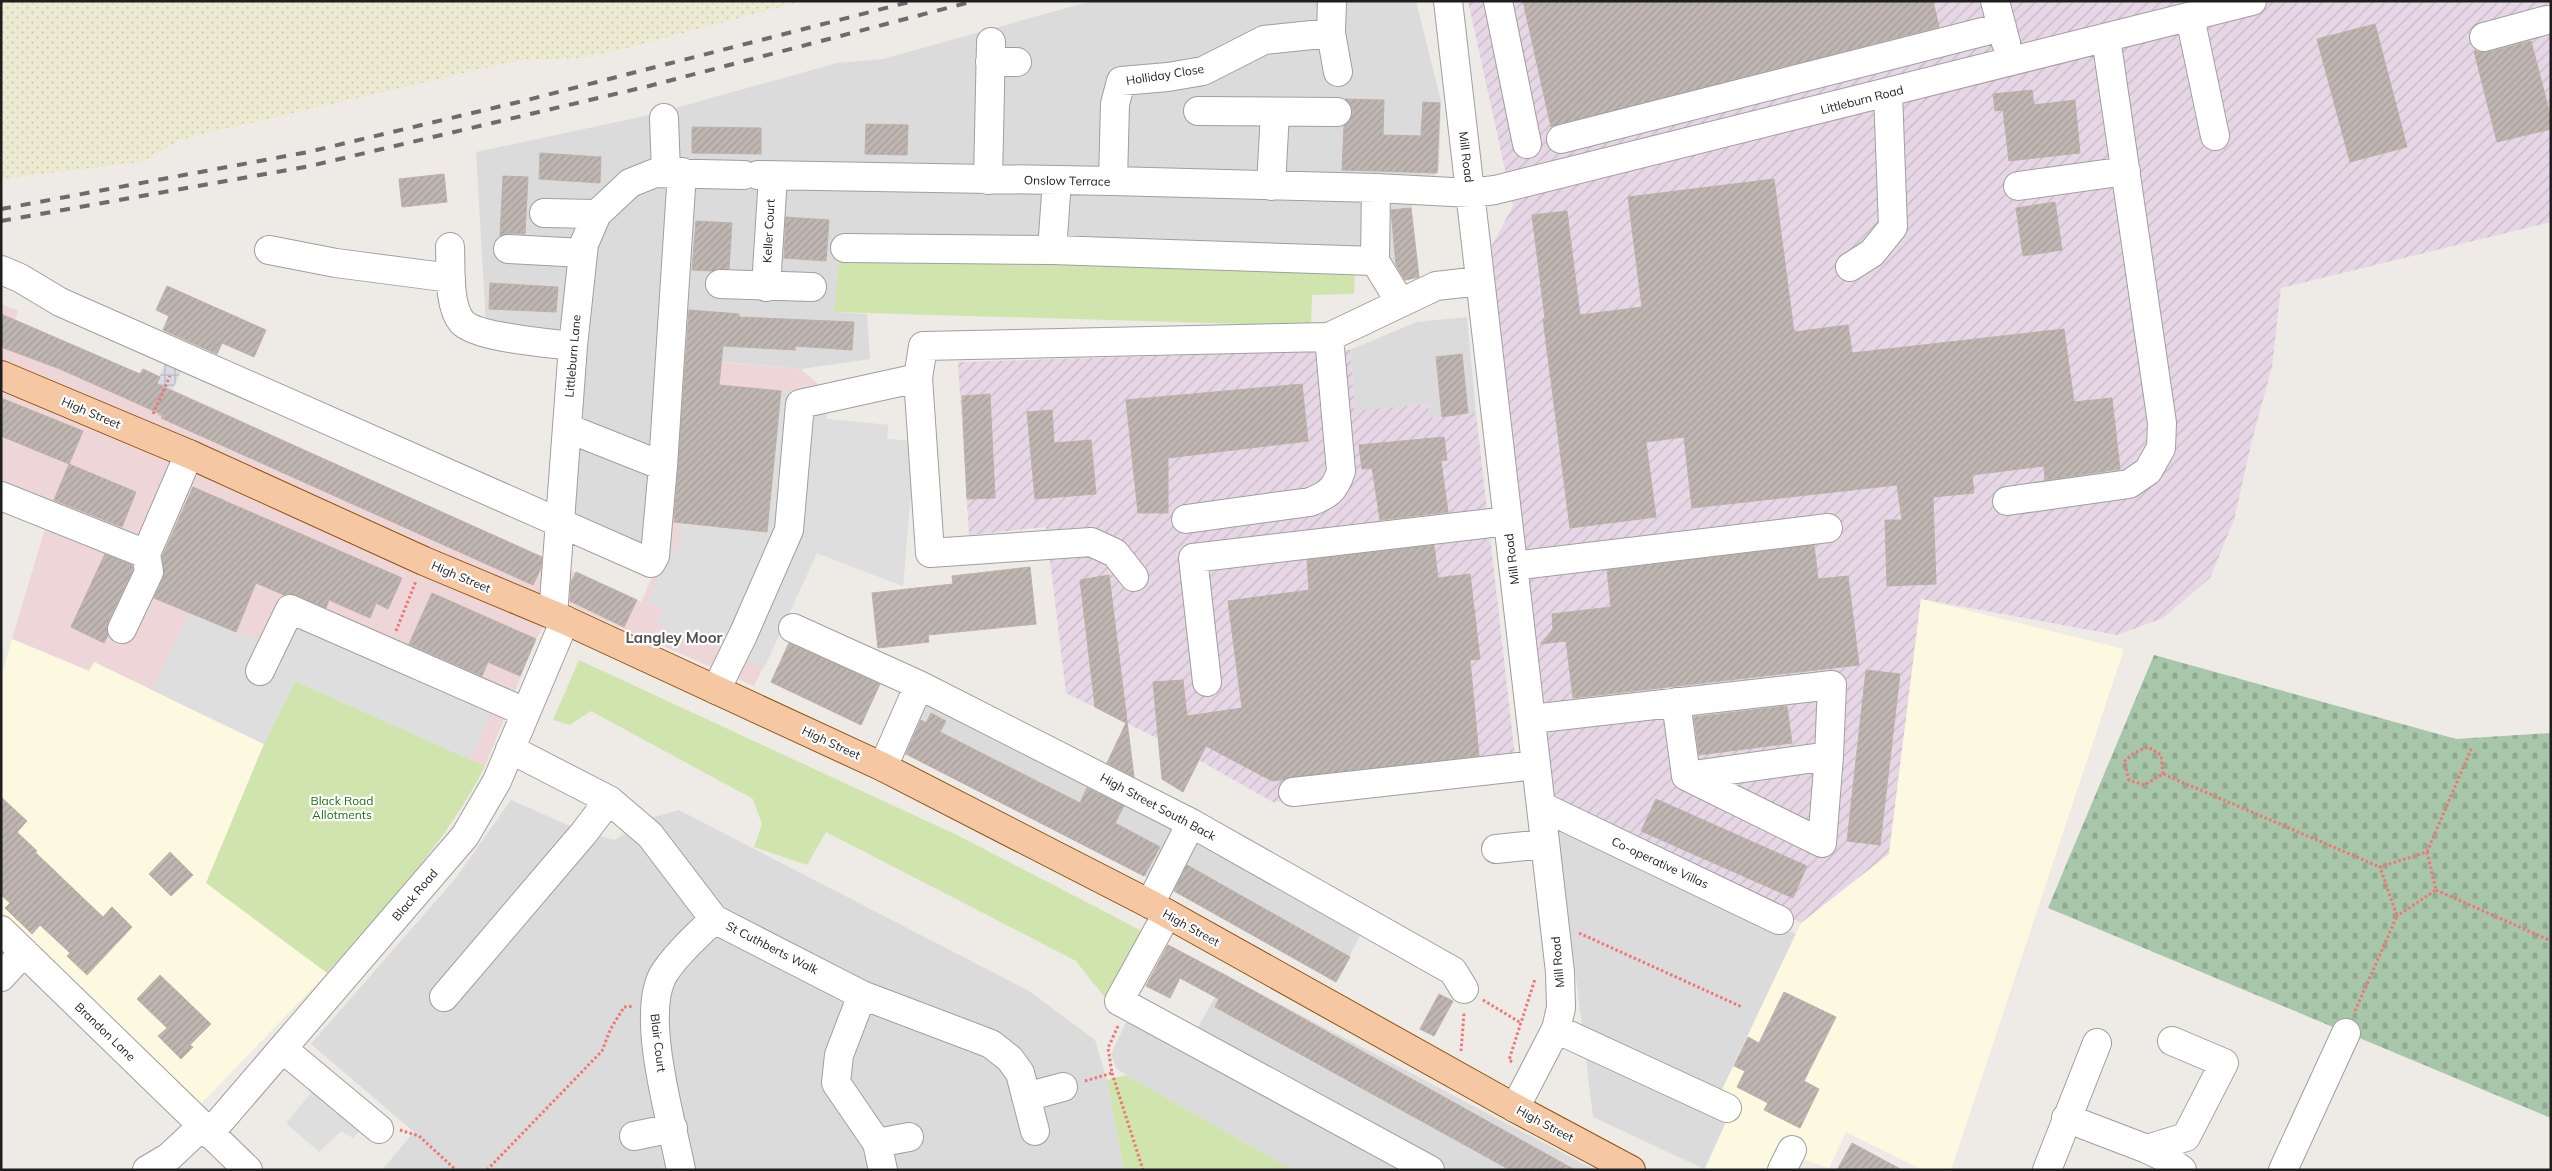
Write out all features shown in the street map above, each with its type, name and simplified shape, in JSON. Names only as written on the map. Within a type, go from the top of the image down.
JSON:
[{"type":"main road","name":"High Street","points":[[1,376],[189,454],[424,561],[559,618],[883,767],[1158,909],[1515,1108],[1631,1170]]},
{"type":"street","points":[[1332,1],[1331,33],[1338,72]]},
{"type":"street","name":"Mill Road","points":[[1448,1],[1554,922],[1561,1008],[1556,1029],[1515,1108]]},
{"type":"street","points":[[1498,1],[1527,144]]},
{"type":"street","name":"Littleburn Road","points":[[1470,194],[1495,190],[2011,63],[2252,1]]},
{"type":"street","points":[[1561,139],[1999,14],[2011,63]]},
{"type":"street","points":[[2190,17],[2215,136]]},
{"type":"street","points":[[2484,37],[2547,19]]},
{"type":"street","name":"Holliday Close","points":[[1113,181],[1115,104],[1121,81],[1203,71],[1264,40],[1331,33]]},
{"type":"street","points":[[2007,501],[2129,484],[2148,471],[2161,448],[2162,423],[2106,38]]},
{"type":"street","points":[[988,180],[990,52],[1017,62]]},
{"type":"street","points":[[1850,267],[1872,253],[1892,227],[1888,93]]},
{"type":"street","points":[[1198,111],[1338,112]]},
{"type":"street","points":[[1271,186],[1275,112]]},
{"type":"street","points":[[1,270],[20,278],[60,302],[651,563],[655,556],[663,466],[682,172],[664,118]]},
{"type":"street","points":[[2018,186],[2126,171]]},
{"type":"street","name":"Littleburn Lane","points":[[559,618],[561,523],[573,346],[584,244],[597,214],[630,183],[655,173],[682,172],[759,175]]},
{"type":"street","name":"Onslow Terrace","points":[[759,175],[1376,188]]},
{"type":"street","name":"Keller Court","points":[[759,175],[766,287]]},
{"type":"street","points":[[1052,250],[1057,180]]},
{"type":"street","points":[[1400,302],[1375,261],[1376,188],[1470,194]]},
{"type":"street","points":[[544,213],[597,214]]},
{"type":"street","points":[[450,247],[451,278],[456,310],[462,322],[470,327],[518,339],[573,346]]},
{"type":"street","points":[[846,248],[1052,250],[1375,261]]},
{"type":"street","points":[[508,249],[583,253]]},
{"type":"street","points":[[269,250],[336,263],[451,278]]},
{"type":"street","points":[[1134,577],[1115,553],[1091,542],[930,553],[918,378],[923,346],[1329,337],[1436,286],[1480,280]]},
{"type":"street","points":[[720,284],[812,287]]},
{"type":"street","points":[[1186,520],[1310,502],[1328,495],[1337,484],[1341,471],[1329,337]]},
{"type":"street","points":[[716,690],[743,635],[789,530],[800,404],[918,378]]},
{"type":"street","points":[[567,428],[663,466]]},
{"type":"street","points":[[122,629],[148,572],[146,554],[189,454]]},
{"type":"street","points":[[1,496],[146,554]]},
{"type":"street","points":[[1207,682],[1193,558],[1508,521]]},
{"type":"street","points":[[1513,566],[1828,528]]},
{"type":"street","points":[[260,671],[290,608],[525,712]]},
{"type":"street","name":"Black Road","points":[[148,1170],[205,1130],[284,1049],[465,836],[497,781],[525,712],[559,618]]},
{"type":"street","name":"High Street South Back","points":[[793,628],[919,685],[1191,823],[1453,971],[1464,989]]},
{"type":"street","points":[[883,767],[919,685]]},
{"type":"street","points":[[1531,719],[1832,686],[1822,843],[1686,776]]},
{"type":"street","points":[[1676,702],[1686,776]]},
{"type":"street","name":"St Cuthberts Walk","points":[[510,749],[609,800],[650,835],[714,919],[862,995],[991,1044],[1010,1059],[1020,1073],[1035,1132]]},
{"type":"street","points":[[1686,776],[1829,756]]},
{"type":"street","points":[[1293,792],[1536,765]]},
{"type":"street","points":[[444,997],[583,834],[609,800]]},
{"type":"street","name":"Co-operative Villas","points":[[1540,806],[1779,920]]},
{"type":"street","points":[[1191,823],[1158,909],[1119,1001],[1430,1170]]},
{"type":"street","points":[[1496,848],[1545,844]]},
{"type":"street","name":"Blair Court","points":[[681,1170],[659,1059],[654,1005],[663,976],[678,955],[714,919]]},
{"type":"street","name":"Brandon Lane","points":[[1,930],[248,1170]]},
{"type":"street","points":[[1,977],[24,952]]},
{"type":"street","points":[[862,995],[839,1055],[836,1083],[877,1144],[883,1170]]},
{"type":"street","points":[[1556,1029],[1727,1108]]},
{"type":"street","points":[[2283,1170],[2346,1033]]},
{"type":"street","points":[[2147,1149],[2186,1137],[2224,1063],[2172,1041]]},
{"type":"street","points":[[2046,1170],[2097,1043]]},
{"type":"street","points":[[284,1049],[379,1129]]},
{"type":"street","points":[[1026,1097],[1063,1087]]},
{"type":"street","points":[[2066,1118],[2147,1149],[2166,1158],[2182,1170]]},
{"type":"street","points":[[634,1136],[673,1128]]},
{"type":"street","points":[[877,1144],[909,1137]]},
{"type":"path","points":[[144,435],[179,354]]},
{"type":"path","points":[[388,650],[424,561]]},
{"type":"path","points":[[2148,747],[2160,755],[2163,774],[2144,785],[2129,780],[2124,762],[2134,753],[2148,747]]},
{"type":"path","points":[[2436,890],[2427,852],[2472,747]]},
{"type":"path","points":[[2163,774],[2380,867],[2427,852]]},
{"type":"path","points":[[2380,867],[2397,916]]},
{"type":"path","points":[[2346,1033],[2397,916],[2436,890]]},
{"type":"path","points":[[2436,890],[2551,941]]},
{"type":"path","points":[[1554,922],[1742,1007]]},
{"type":"path","points":[[1532,1078],[1509,1060],[1538,970]]},
{"type":"path","points":[[1450,1072],[1463,1048],[1464,989],[1521,1022]]},
{"type":"path","points":[[487,1170],[602,1051],[610,1030],[624,1007],[654,1005]]},
{"type":"path","points":[[1128,1006],[1108,1048],[1112,1073],[1143,1170]]},
{"type":"path","points":[[1063,1087],[1112,1073]]},
{"type":"path","points":[[379,1129],[389,1126],[419,1136],[456,1170]]},
{"type":"shaded area","points":[[1092,1],[1416,1],[1441,101],[1439,169],[1411,208],[1419,278],[1398,281],[1355,271],[834,312],[867,314],[870,359],[801,369],[662,356],[646,552],[574,522],[584,330],[561,328],[549,331],[486,324],[476,152],[654,114],[837,63],[883,59]]},
{"type":"shaded area","points":[[1468,1],[2551,1],[2551,222],[2281,288],[2272,367],[2252,440],[2234,520],[2210,578],[2163,618],[2117,635],[1921,599],[1889,854],[1801,923],[1553,802],[1491,247],[1513,206]]},
{"type":"shaded area","points":[[1,304],[18,311],[15,320],[123,367],[641,602],[665,549],[685,359],[801,369],[828,393],[827,419],[888,425],[887,439],[915,441],[903,586],[817,553],[754,686],[560,601],[536,639],[485,766],[296,681],[264,744],[94,662],[89,671],[12,639],[47,522],[1,503]]},
{"type":"shaded area","points":[[1467,317],[1476,413],[1430,418],[1428,404],[1355,412],[1350,350],[1416,322]]},
{"type":"shaded area","points":[[1350,350],[1355,411],[1428,404],[1430,418],[1476,413],[1517,774],[1273,802],[1181,750],[1066,693],[1046,527],[969,535],[958,362]]},
{"type":"shaded area","points":[[168,357],[184,364],[161,417],[146,407]]},
{"type":"shaded area","points":[[781,391],[828,393],[827,419],[888,425],[887,439],[915,441],[903,586],[817,553],[764,668],[656,624],[662,609],[647,602],[670,547],[679,547],[681,523],[767,531]]},
{"type":"shaded area","points":[[1921,599],[2124,649],[1951,1170],[1923,1170],[1846,1132],[1829,1168],[1798,1158],[1791,1170],[1705,1170],[1736,1100],[1721,1092],[1801,923],[1889,854]]},
{"type":"shaded area","points":[[189,613],[251,638],[300,628],[491,713],[470,760],[296,681],[264,744],[152,690]]},
{"type":"shaded area","points":[[12,639],[89,671],[94,662],[264,744],[206,883],[327,973],[196,1109],[1,919],[1,677]]},
{"type":"shaded area","points":[[924,697],[1364,928],[1336,982],[1172,890],[897,750]]},
{"type":"shaded area","points":[[511,800],[577,829],[614,840],[651,818],[679,810],[1029,991],[1095,1040],[1107,1080],[1124,1170],[382,1170],[414,1132],[311,1044],[455,879]]},
{"type":"shaded area","points":[[1558,831],[1796,934],[1721,1092],[1736,1100],[1704,1169],[1593,1117]]},
{"type":"shaded area","points":[[1227,976],[1595,1170],[1293,1170],[1116,1068],[1111,1054],[1128,1018],[1185,1050]]},
{"type":"shaded area","points":[[327,1074],[376,1115],[353,1138],[341,1131],[319,1152],[286,1123]]},
{"type":"green space","points":[[1,1],[803,1],[620,50],[582,58],[520,60],[216,131],[180,140],[142,162],[1,179]]},
{"type":"green space","points":[[840,256],[1355,271],[1354,294],[1312,295],[1311,326],[834,312]]},
{"type":"green space","points":[[2154,655],[2456,739],[2551,733],[2551,1118],[2048,908]]},
{"type":"green space","points":[[579,660],[959,836],[1142,931],[1106,999],[1076,961],[826,832],[807,865],[754,847],[762,824],[753,799],[591,711],[570,725],[553,720]]},
{"type":"green space","name":"Black Road Allotments","points":[[295,681],[485,766],[469,795],[433,849],[392,900],[327,973],[206,883],[264,744]]},
{"type":"green space","points":[[1126,1075],[1293,1170],[1124,1170],[1107,1080]]},
{"type":"building","points":[[1523,1],[1933,1],[1939,27],[1551,127]]},
{"type":"building","points":[[2375,24],[2407,147],[2350,162],[2317,39]]},
{"type":"building","points":[[2531,41],[2551,118],[2551,129],[2497,142],[2474,51],[2488,52]]},
{"type":"building","points":[[2032,90],[2034,105],[2075,100],[2080,153],[2009,161],[2003,110],[1995,111],[1993,94]]},
{"type":"building","points":[[1345,99],[1384,100],[1383,135],[1421,136],[1423,102],[1440,103],[1437,173],[1342,170],[1344,126],[1350,120],[1353,113],[1351,105]]},
{"type":"building","points":[[866,124],[908,125],[907,155],[865,154]]},
{"type":"building","points":[[692,127],[761,128],[761,154],[692,153]]},
{"type":"building","points":[[540,153],[601,157],[600,183],[539,179]]},
{"type":"building","points":[[444,174],[447,202],[402,207],[399,179]]},
{"type":"building","points":[[503,176],[528,177],[525,234],[509,233],[500,236]]},
{"type":"building","points":[[1774,179],[1794,332],[1848,325],[1852,353],[2064,329],[2074,402],[2112,398],[2120,469],[2045,480],[2044,466],[1972,475],[1974,493],[1933,497],[1936,584],[1887,586],[1885,520],[1902,520],[1897,485],[1692,508],[1684,437],[1646,442],[1656,517],[1570,528],[1543,319],[1545,319],[1532,215],[1567,211],[1580,315],[1642,307],[1628,197]]},
{"type":"building","points":[[2055,202],[2062,250],[2023,256],[2016,208]]},
{"type":"building","points":[[1411,208],[1419,277],[1405,280],[1396,265],[1391,210]]},
{"type":"building","points":[[786,217],[829,220],[826,261],[784,258]]},
{"type":"building","points":[[696,221],[732,223],[729,269],[712,271],[692,270]]},
{"type":"building","points":[[490,283],[558,287],[556,312],[489,309]]},
{"type":"building","points":[[167,286],[266,330],[254,357],[222,343],[217,354],[163,330],[169,316],[156,310]]},
{"type":"building","points":[[689,310],[739,314],[739,317],[854,322],[852,350],[795,346],[795,350],[723,346],[719,385],[781,391],[767,532],[674,522]]},
{"type":"building","points":[[1,314],[140,374],[143,369],[160,377],[157,384],[542,557],[541,568],[533,585],[161,418],[163,415],[60,369],[1,347]]},
{"type":"building","points":[[1462,354],[1468,413],[1442,417],[1436,357]]},
{"type":"building","points":[[1302,384],[1308,441],[1168,458],[1168,513],[1138,513],[1126,400]]},
{"type":"building","points":[[990,394],[995,498],[967,499],[962,396]]},
{"type":"building","points":[[1,398],[83,431],[69,464],[1,436]]},
{"type":"building","points":[[1052,410],[1054,443],[1091,440],[1096,494],[1035,499],[1027,412]]},
{"type":"building","points":[[1444,437],[1447,460],[1441,461],[1448,512],[1380,520],[1372,468],[1362,469],[1359,445]]},
{"type":"building","points":[[69,464],[136,492],[122,527],[54,500]]},
{"type":"building","points":[[193,487],[402,578],[388,609],[376,603],[370,618],[329,600],[326,608],[296,595],[284,595],[256,583],[236,632],[154,598],[163,578],[162,557]]},
{"type":"building","points":[[1434,545],[1438,578],[1470,574],[1480,659],[1470,660],[1479,756],[1272,781],[1206,746],[1183,792],[1162,779],[1153,682],[1183,680],[1187,716],[1242,708],[1228,601],[1309,590],[1307,560]]},
{"type":"building","points":[[1814,545],[1818,579],[1848,576],[1859,665],[1573,698],[1566,641],[1540,644],[1553,629],[1552,614],[1611,607],[1607,570]]},
{"type":"building","points":[[105,554],[132,565],[133,570],[108,622],[108,635],[104,643],[71,627]]},
{"type":"building","points":[[1030,567],[1036,624],[928,635],[929,642],[878,648],[872,593],[953,584],[952,576]]},
{"type":"building","points":[[576,572],[637,600],[624,627],[570,601],[571,582]]},
{"type":"building","points":[[1109,575],[1134,777],[1107,763],[1126,723],[1095,707],[1080,580]]},
{"type":"building","points":[[432,593],[536,639],[520,676],[488,662],[482,676],[409,644]]},
{"type":"building","points":[[789,643],[880,684],[861,725],[771,682]]},
{"type":"building","points":[[1866,670],[1900,674],[1880,845],[1847,841]]},
{"type":"building","points":[[1787,706],[1792,743],[1699,755],[1694,717]]},
{"type":"building","points":[[931,713],[946,721],[940,732],[1080,803],[1087,788],[1124,806],[1115,823],[1160,847],[1144,876],[906,754],[921,720],[926,723]]},
{"type":"building","points":[[1,797],[27,821],[17,832],[37,851],[35,852],[103,917],[112,907],[132,927],[87,975],[67,956],[70,953],[40,925],[32,934],[5,908],[10,903],[1,895]]},
{"type":"building","points":[[1656,799],[1807,866],[1793,898],[1641,831]]},
{"type":"building","points":[[170,852],[193,875],[171,896],[149,874]]},
{"type":"building","points":[[1187,865],[1350,957],[1336,982],[1174,891]]},
{"type":"building","points":[[1168,945],[1575,1170],[1510,1170],[1215,1007],[1219,999],[1180,978],[1170,998],[1146,986]]},
{"type":"building","points":[[160,975],[211,1024],[190,1045],[193,1047],[181,1059],[158,1036],[167,1028],[137,999]]},
{"type":"building","points":[[1784,992],[1836,1017],[1804,1081],[1819,1089],[1800,1128],[1764,1110],[1768,1103],[1737,1087],[1745,1071],[1734,1066],[1748,1037],[1759,1043]]},
{"type":"building","points":[[1439,994],[1453,1001],[1434,1036],[1420,1029]]},
{"type":"building","points":[[1852,1143],[1902,1170],[1837,1170]]},
{"type":"railway","points":[[1,209],[308,152],[527,100],[913,1]]},
{"type":"railway","points":[[1,221],[310,166],[649,86],[974,1]]},
{"type":"district","name":"Langley Moor","points":[[674,638]]}]
